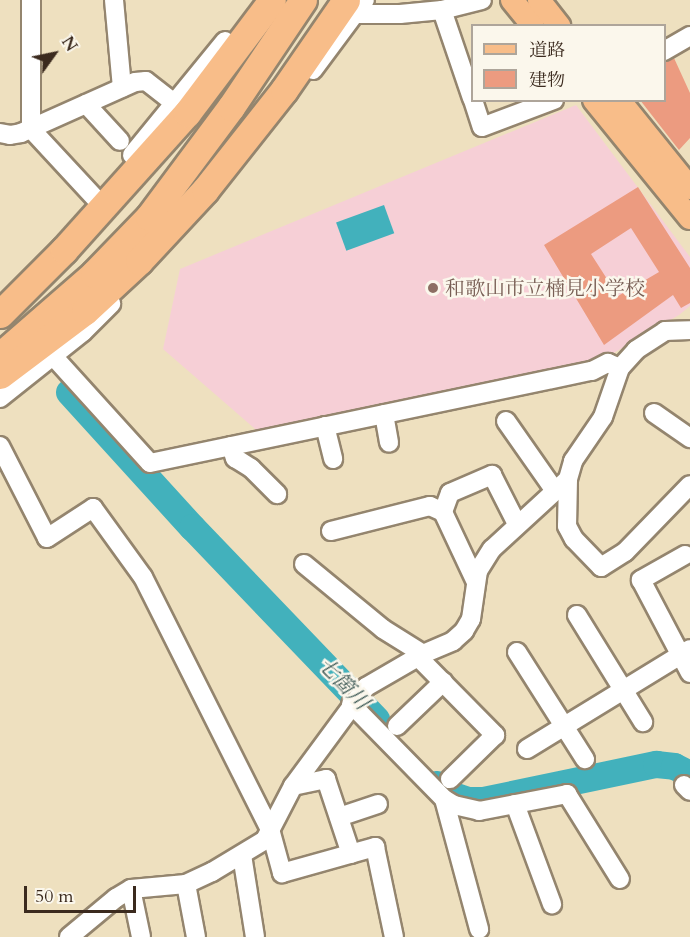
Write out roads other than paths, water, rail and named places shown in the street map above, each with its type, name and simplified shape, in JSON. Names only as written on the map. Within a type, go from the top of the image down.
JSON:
[{"type":"highway","points":[[0,314],[64,250],[180,122],[272,0]]},
{"type":"highway","points":[[0,356],[94,274],[149,217],[231,107],[303,0]]},
{"type":"highway","points":[[0,375],[85,311],[139,261],[206,190],[284,90],[356,5]]},
{"type":"highway","points":[[0,339],[50,296],[135,212],[231,107]]},
{"type":"main road","points":[[512,0],[531,24]]},
{"type":"main road","points":[[539,0],[557,24]]},
{"type":"main road","points":[[596,102],[690,218]]},
{"type":"main road","points":[[621,102],[690,188]]},
{"type":"street","points":[[31,0],[31,129],[94,198]]},
{"type":"street","points":[[114,0],[122,88]]},
{"type":"street","points":[[0,296],[94,198],[175,104],[256,0]]},
{"type":"street","points":[[0,398],[83,332],[209,205],[356,5],[400,14],[442,10],[482,0]]},
{"type":"street","points":[[442,10],[471,93]]},
{"type":"street","points":[[666,50],[690,36]]},
{"type":"street","points":[[0,134],[10,135],[31,129],[135,82],[146,81],[175,104]]},
{"type":"street","points":[[474,102],[482,127],[549,102]]},
{"type":"street","points":[[86,104],[120,141]]},
{"type":"street","points":[[75,935],[116,898],[131,889],[186,884],[242,855],[265,840],[293,786],[356,699],[420,656],[453,641],[464,630],[471,619],[475,580],[492,549],[562,485],[573,461],[603,417],[620,368],[636,350],[665,331],[690,330]]},
{"type":"street","points":[[54,356],[150,463],[592,370],[608,363],[620,368]]},
{"type":"street","points":[[654,413],[690,438]]},
{"type":"street","points":[[384,414],[389,443]]},
{"type":"street","points":[[506,421],[562,485],[567,526],[574,539],[601,567],[625,552],[690,485]]},
{"type":"street","points":[[325,426],[333,459]]},
{"type":"street","points":[[0,446],[47,538],[93,507],[143,577],[270,830],[282,873],[375,847],[394,937]]},
{"type":"street","points":[[231,446],[235,458],[251,468],[277,494]]},
{"type":"street","points":[[442,512],[450,493],[492,475],[517,524]]},
{"type":"street","points":[[331,531],[430,506],[442,512],[475,580]]},
{"type":"street","points":[[686,555],[640,580],[685,652],[690,673]]},
{"type":"street","points":[[303,564],[420,656],[495,735],[450,778]]},
{"type":"street","points":[[577,615],[643,722]]},
{"type":"street","points":[[517,652],[585,759]]},
{"type":"street","points":[[527,749],[685,652]]},
{"type":"street","points":[[397,726],[443,682]]},
{"type":"street","points":[[356,699],[444,799],[454,805],[479,811],[567,794],[620,879]]},
{"type":"street","points":[[293,786],[326,779],[351,854]]},
{"type":"street","points":[[444,799],[479,928]]},
{"type":"street","points":[[339,817],[378,804]]},
{"type":"street","points":[[515,804],[552,904]]},
{"type":"street","points":[[242,855],[255,937]]},
{"type":"street","points":[[186,884],[196,937]]},
{"type":"street","points":[[131,889],[141,937]]},
{"type":"water","points":[[384,205],[394,233],[346,251],[336,222]]},
{"type":"waterway","name":"七箇川","points":[[69,392],[192,527],[376,719]]},
{"type":"waterway","name":"七箇川","points":[[437,784],[450,794],[467,800],[483,800],[656,764],[674,766],[690,774]]},
{"type":"place","name":"和歌山市立楠見小学校","points":[[433,288]]}]
